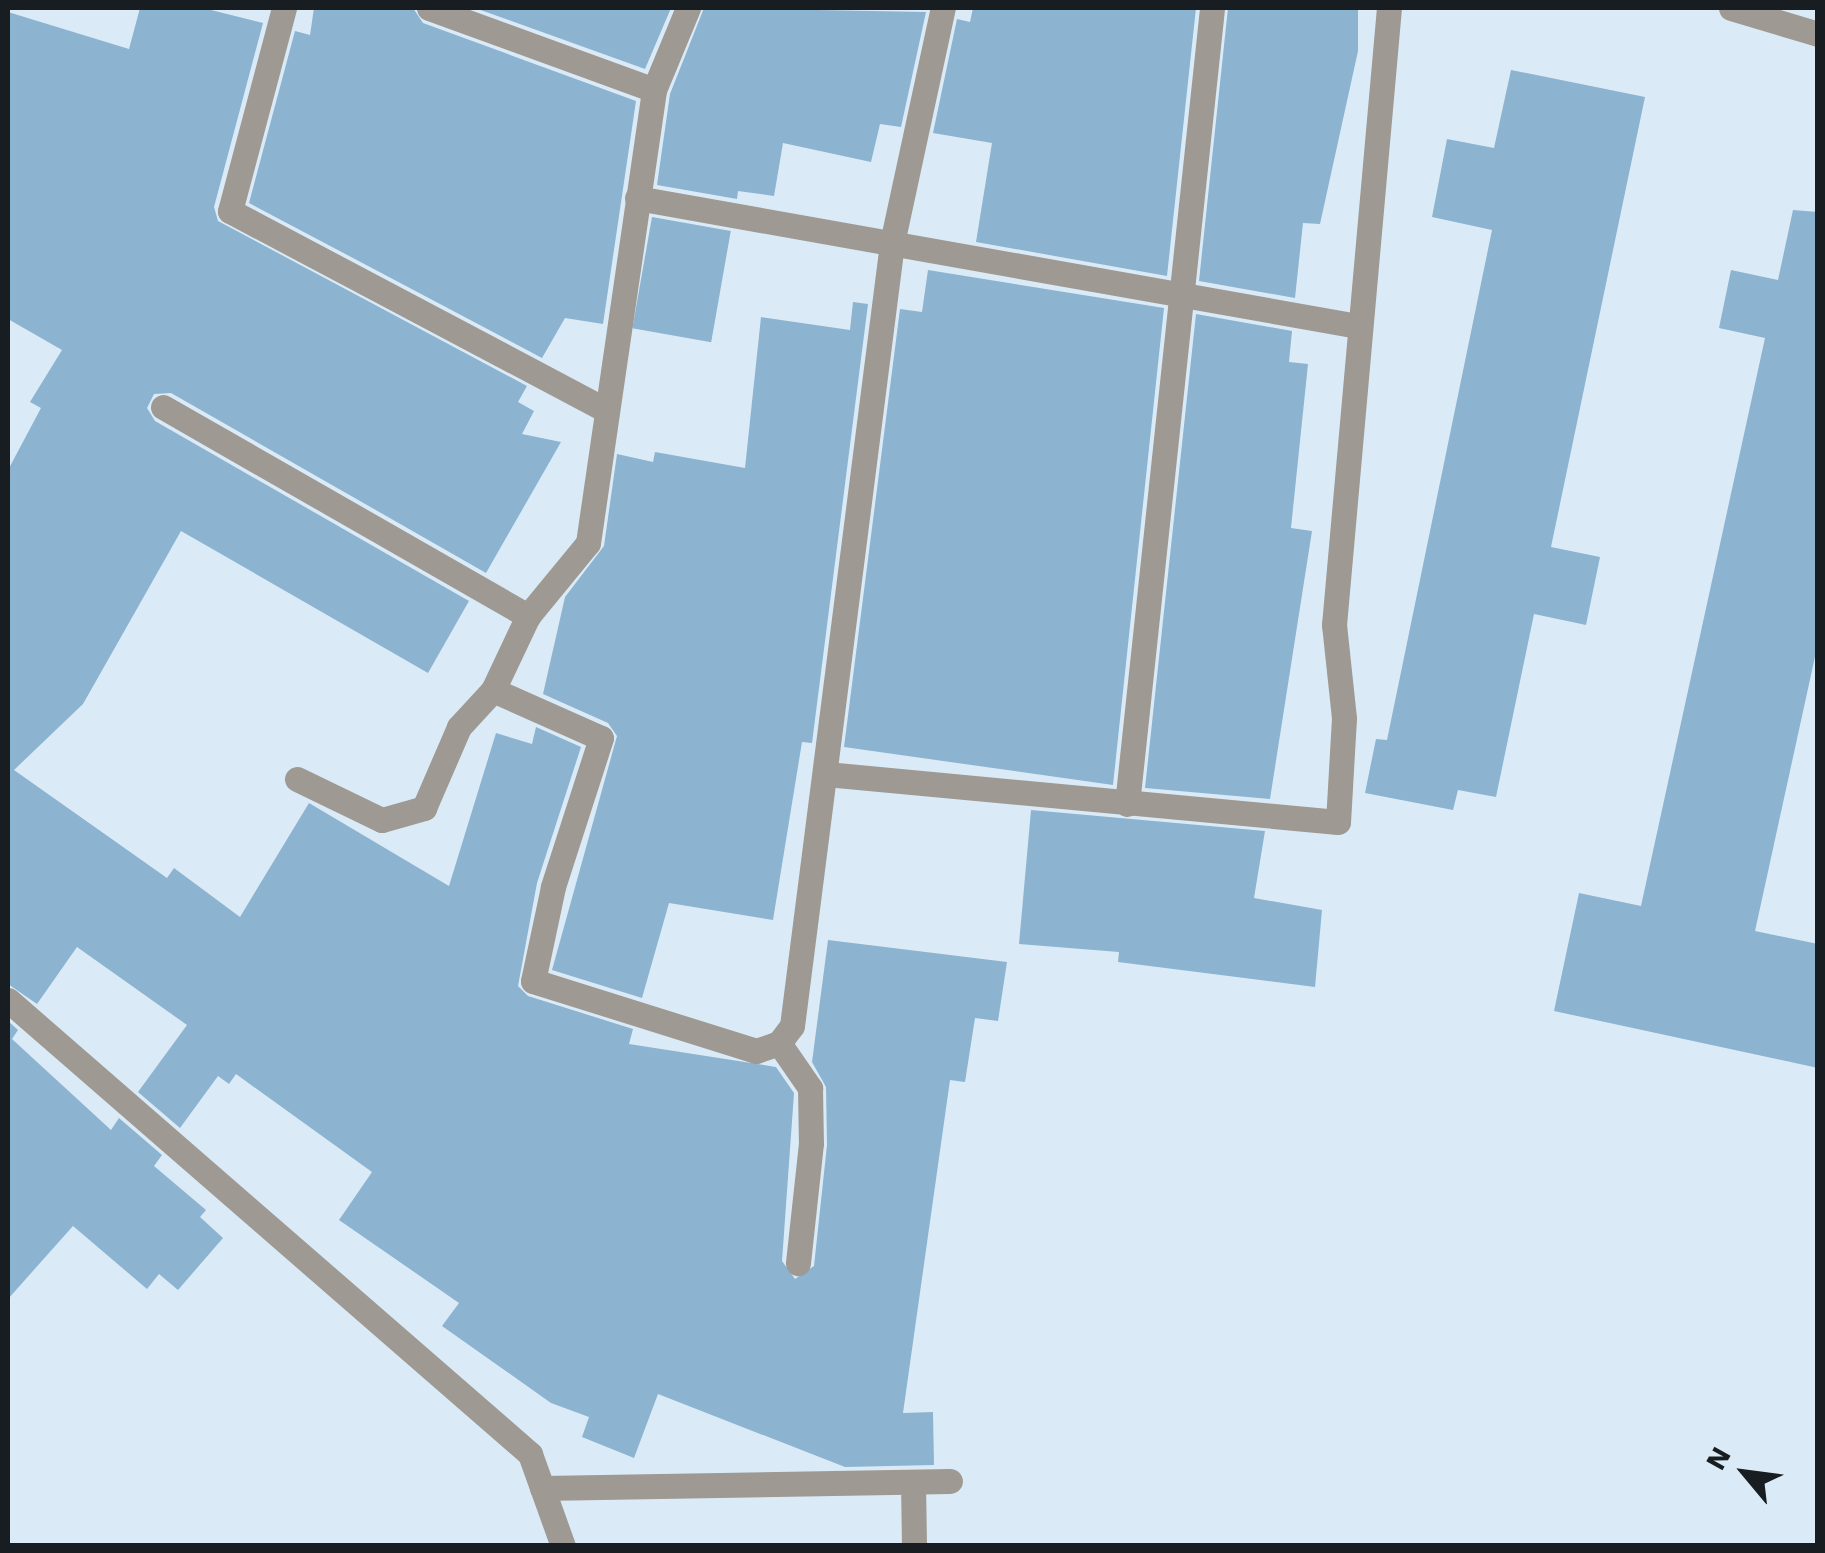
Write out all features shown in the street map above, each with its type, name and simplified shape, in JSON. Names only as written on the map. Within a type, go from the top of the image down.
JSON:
[{"type":"street","points":[[284,8],[230,211],[604,410]]},
{"type":"street","points":[[430,8],[654,90]]},
{"type":"street","points":[[297,779],[382,820],[424,808],[458,727],[492,690],[528,616],[588,543],[604,410],[654,90],[688,8]]},
{"type":"street","points":[[492,690],[601,738],[553,887],[533,981],[756,1051],[779,1043],[792,1026],[892,244],[944,8]]},
{"type":"street","points":[[1126,804],[1212,8]]},
{"type":"street","points":[[826,774],[1338,822],[1344,718],[1334,625],[1388,8]]},
{"type":"street","points":[[1731,8],[1818,34]]},
{"type":"street","points":[[637,198],[1358,326]]},
{"type":"street","points":[[162,408],[528,616]]},
{"type":"street","points":[[8,1000],[530,1454],[563,1546]]},
{"type":"street","points":[[779,1043],[810,1088],[812,1143],[798,1264]]},
{"type":"street","points":[[542,1488],[950,1481]]},
{"type":"street","points":[[912,1482],[914,1546]]},
{"type":"building","points":[[140,8],[203,8],[263,23],[214,207],[218,221],[527,386],[518,402],[534,411],[522,434],[561,442],[486,573],[171,393],[154,394],[147,408],[155,421],[469,601],[428,673],[181,531],[83,704],[14,770],[167,878],[174,868],[240,917],[309,803],[449,886],[496,733],[532,744],[536,727],[581,747],[537,883],[518,986],[528,996],[633,1029],[629,1044],[776,1067],[794,1093],[782,1261],[795,1279],[814,1266],[827,1145],[826,1087],[812,1062],[828,940],[1007,962],[998,1021],[975,1018],[965,1082],[950,1080],[903,1413],[933,1412],[934,1465],[845,1467],[658,1394],[634,1458],[582,1437],[589,1417],[551,1403],[442,1326],[459,1303],[339,1220],[372,1172],[236,1074],[229,1084],[218,1076],[180,1128],[138,1092],[187,1025],[77,947],[37,1004],[8,984],[8,470],[41,408],[30,402],[62,350],[8,319],[8,12],[129,49]]},
{"type":"building","points":[[314,8],[413,8],[423,23],[636,101],[603,324],[565,318],[542,358],[249,203],[295,31],[310,35]]},
{"type":"building","points":[[475,8],[671,8],[645,69]]},
{"type":"building","points":[[704,8],[926,12],[901,127],[880,124],[871,162],[783,143],[774,196],[738,191],[737,199],[657,185],[670,94]]},
{"type":"building","points":[[973,8],[1196,8],[1167,276],[976,242],[992,143],[933,133],[957,19],[970,22]]},
{"type":"building","points":[[1228,8],[1358,8],[1358,51],[1320,224],[1303,223],[1295,298],[1199,281]]},
{"type":"building","points":[[1511,70],[1645,97],[1551,547],[1600,557],[1586,625],[1534,614],[1496,797],[1458,790],[1453,810],[1365,793],[1376,739],[1387,740],[1492,230],[1432,217],[1447,139],[1494,148]]},
{"type":"building","points":[[1793,210],[1818,212],[1818,643],[1755,931],[1818,944],[1818,1068],[1554,1011],[1579,893],[1641,906],[1765,338],[1719,328],[1731,270],[1778,280]]},
{"type":"building","points":[[652,217],[731,231],[711,342],[632,328]]},
{"type":"building","points":[[928,270],[1164,308],[1113,785],[844,747],[900,309],[922,312]]},
{"type":"building","points":[[853,302],[868,304],[812,743],[802,742],[773,920],[669,903],[642,998],[552,970],[617,736],[608,723],[543,694],[565,597],[604,546],[617,454],[653,462],[655,452],[745,468],[761,317],[850,330]]},
{"type":"building","points":[[1196,314],[1292,331],[1289,362],[1308,364],[1291,528],[1312,531],[1270,799],[1145,788]]},
{"type":"building","points":[[1031,810],[1265,831],[1254,898],[1322,910],[1315,987],[1118,962],[1119,952],[1019,944]]},
{"type":"building","points":[[8,1021],[18,1030],[12,1039],[111,1130],[119,1118],[162,1155],[154,1166],[206,1210],[200,1217],[223,1238],[178,1290],[159,1274],[147,1289],[73,1226],[8,1299]]}]
